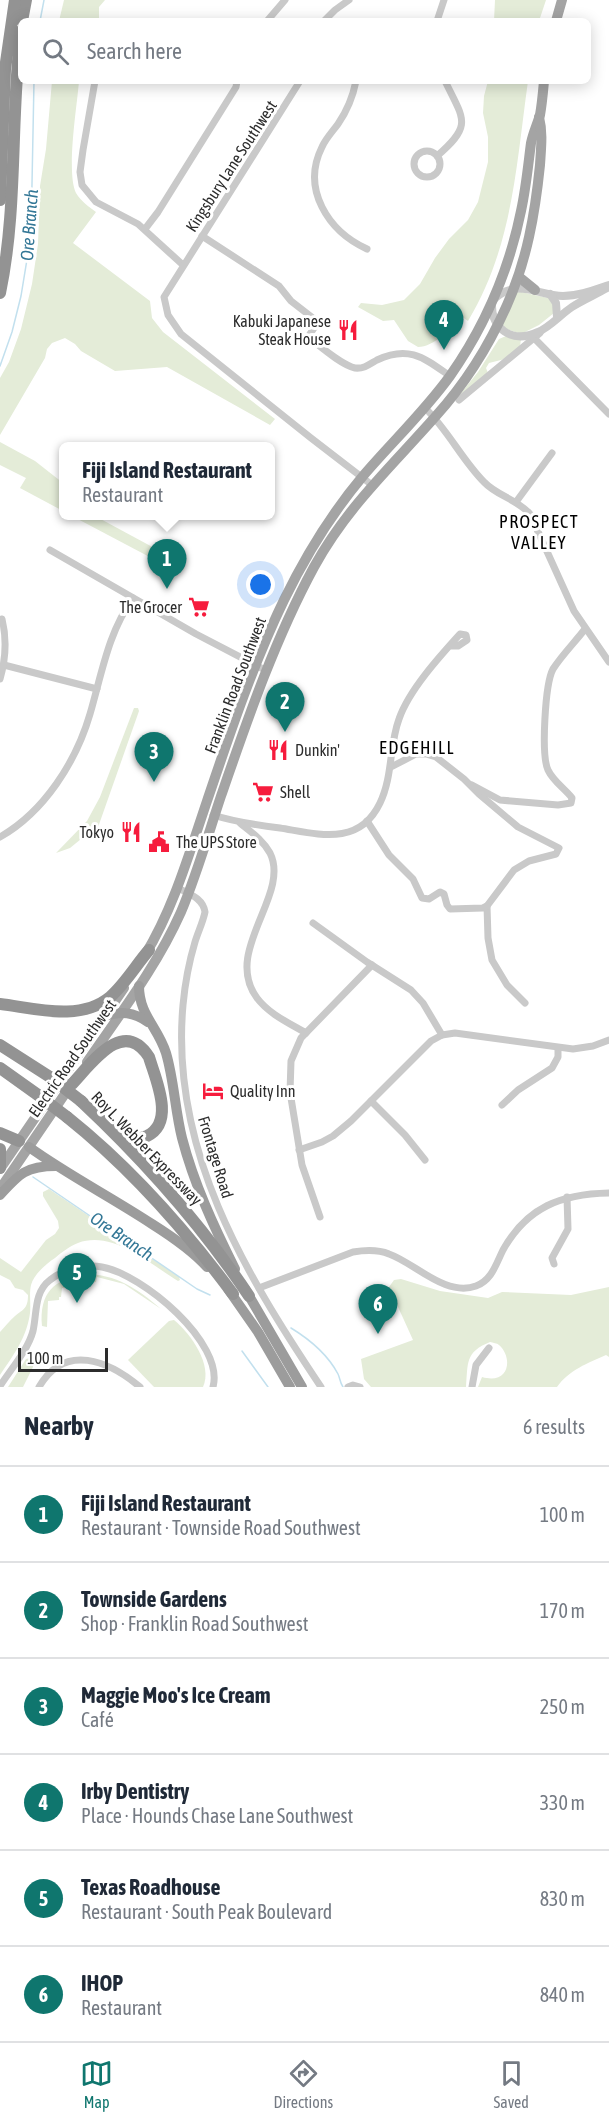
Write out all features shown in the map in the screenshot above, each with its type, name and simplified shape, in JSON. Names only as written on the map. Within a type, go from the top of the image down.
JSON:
[{"type":"highway","points":[[0,200],[5,69],[15,0]]},
{"type":"highway","points":[[23,18],[26,0]]},
{"type":"highway","points":[[0,293],[11,222],[18,60]]},
{"type":"highway","points":[[0,1005],[61,1011],[74,1011],[96,1006],[117,989],[149,950]]},
{"type":"highway","points":[[139,986],[140,1001],[165,1050],[182,1137],[207,1211],[254,1292],[302,1387]]},
{"type":"highway","points":[[105,1016],[121,1012],[135,1014],[149,1022]]},
{"type":"highway","points":[[72,1084],[105,1050],[118,1041],[129,1041],[144,1050],[149,1057],[162,1104],[159,1126],[149,1135],[139,1138],[129,1136],[102,1121]]},
{"type":"highway","name":"Roy L. Webber Expressway","points":[[0,1045],[50,1077],[102,1121],[191,1216],[229,1266],[254,1292]]},
{"type":"highway","name":"Roy L. Webber Expressway","points":[[0,1068],[67,1117],[127,1170],[200,1251],[233,1294]]},
{"type":"highway","points":[[0,1133],[24,1144],[127,1208],[204,1263],[233,1294],[290,1387]]},
{"type":"highway","points":[[0,1149],[0,1168]]},
{"type":"highway","points":[[0,1196],[18,1175],[26,1170],[56,1166]]},
{"type":"main road","points":[[557,18],[562,0]]},
{"type":"main road","name":"Franklin Road Southwest","points":[[24,1144],[149,950],[183,891],[204,811],[256,666],[284,601],[308,554],[362,477],[425,408],[450,376],[479,328],[492,301],[516,235],[544,84]]},
{"type":"main road","name":"Franklin Road Southwest","points":[[139,986],[166,941],[267,671],[297,601],[315,566],[346,517],[372,485],[435,417],[474,367],[497,327],[519,277],[536,206],[542,134],[539,117]]},
{"type":"main road","points":[[519,277],[535,290]]},
{"type":"main road","name":"Electric Road Southwest","points":[[0,1168],[24,1144],[72,1084],[139,986]]},
{"type":"main road","points":[[0,1189],[24,1144]]},
{"type":"street","points":[[270,18],[285,0]]},
{"type":"street","points":[[327,18],[349,0]]},
{"type":"street","points":[[438,18],[444,0]]},
{"type":"street","points":[[95,84],[80,172],[82,185],[96,202],[145,229],[183,265]]},
{"type":"street","points":[[145,229],[235,90],[236,84]]},
{"type":"street","name":"Kingsbury Lane Southwest","points":[[298,84],[164,297],[168,315],[175,327],[295,426],[362,477]]},
{"type":"street","points":[[355,84],[344,114],[322,147],[315,168],[315,178],[318,200],[329,219],[349,240],[367,249]]},
{"type":"street","points":[[437,156],[457,137],[462,124],[461,113],[446,84]]},
{"type":"street","points":[[202,236],[279,286],[291,301],[318,322],[308,337],[353,367],[363,367],[384,358],[411,353],[422,357],[450,376]]},
{"type":"street","points":[[544,329],[532,335],[516,336],[502,332],[497,327],[493,316],[492,301],[502,292],[514,288],[550,294],[575,295],[609,286]]},
{"type":"street","points":[[459,400],[557,317],[609,286]]},
{"type":"street","points":[[550,294],[556,303],[557,317]]},
{"type":"street","points":[[534,338],[609,414]]},
{"type":"street","points":[[425,408],[435,417],[485,484],[525,508],[534,521],[565,593],[585,629],[609,662]]},
{"type":"street","points":[[516,502],[552,453]]},
{"type":"street","points":[[362,477],[372,485]]},
{"type":"street","points":[[50,550],[267,671]]},
{"type":"street","points":[[0,837],[25,820],[51,791],[82,735],[111,636],[134,598]]},
{"type":"street","points":[[0,679],[5,640],[2,619]]},
{"type":"street","points":[[470,784],[482,788],[500,800],[558,805],[571,803],[572,798],[552,777],[546,765],[546,708],[548,684],[554,669],[585,629]]},
{"type":"street","points":[[204,811],[240,823],[329,835],[351,831],[367,821],[380,803],[391,767],[395,731],[405,706],[450,646]]},
{"type":"street","points":[[3,665],[97,689]]},
{"type":"street","points":[[391,767],[411,756],[426,754],[436,758],[470,784],[518,827],[557,846],[558,853],[529,861],[514,870],[487,906],[488,938],[497,971],[507,986],[525,1003]]},
{"type":"street","points":[[367,821],[389,855],[413,879],[422,898],[429,900],[440,892],[444,894],[450,909],[487,906]]},
{"type":"street","points":[[240,823],[266,847],[274,865],[272,883],[250,947],[247,965],[249,983],[264,1006],[306,1033]]},
{"type":"street","name":"Frontage Road","points":[[183,891],[202,903],[205,912],[189,965],[183,1006],[182,1056],[187,1106],[196,1148],[214,1200],[254,1292],[321,1387]]},
{"type":"street","points":[[313,923],[417,996],[442,1035]]},
{"type":"street","points":[[320,1217],[304,1174],[299,1150],[290,1092],[292,1056],[306,1033],[372,965]]},
{"type":"street","points":[[299,1150],[328,1140],[351,1121],[424,1047],[442,1035],[455,1033],[558,1048],[583,1048],[609,1040]]},
{"type":"street","points":[[502,1105],[518,1090],[552,1068],[558,1057],[558,1048]]},
{"type":"street","points":[[371,1101],[405,1135],[425,1160]]},
{"type":"street","points":[[254,1292],[353,1252],[368,1250],[388,1253],[420,1273],[442,1283],[462,1287],[477,1286],[491,1275],[504,1249],[522,1224],[545,1206],[567,1197],[609,1193]]},
{"type":"street","points":[[554,1264],[552,1258],[568,1229],[567,1197]]},
{"type":"street","points":[[0,1386],[32,1334],[40,1292],[48,1281],[61,1272],[81,1267],[101,1267],[122,1273],[149,1290],[191,1329],[211,1359],[215,1372],[213,1387]]},
{"type":"street","points":[[472,1387],[476,1365],[489,1348]]},
{"type":"street","points":[[39,1387],[44,1378],[55,1368],[66,1362],[80,1359],[109,1365],[121,1371],[141,1387]]},
{"type":"street","points":[[349,1387],[357,1385],[360,1387]]},
{"type":"green space","points":[[64,0],[105,0],[99,7],[99,18],[60,18]]},
{"type":"green space","points":[[495,0],[546,0],[540,18],[494,18]]},
{"type":"green space","points":[[52,84],[79,84],[72,155],[73,183],[78,196],[96,212],[73,243],[150,301],[152,318],[163,332],[275,419],[270,425],[167,367],[115,371],[81,351],[65,338],[52,343],[47,349],[45,358],[0,435],[0,378],[9,362],[21,329],[32,284],[38,244],[40,186]]},
{"type":"green space","points":[[487,84],[528,84],[516,175],[504,235],[483,293],[468,321],[461,316],[448,331],[436,340],[418,347],[408,341],[394,320],[383,321],[358,307],[361,303],[382,305],[404,300],[420,284],[449,239],[468,220],[478,202],[488,162],[488,137],[483,113]]},
{"type":"green space","points":[[517,291],[553,301],[554,313],[539,325],[521,334],[501,327]]},
{"type":"green space","points":[[506,336],[521,339],[520,346],[505,359],[489,363],[486,368],[488,373],[457,398],[478,372],[499,339]]},
{"type":"green space","points":[[0,442],[35,461],[59,480],[59,509],[20,488],[26,478],[0,465]]},
{"type":"green space","points":[[80,520],[102,520],[158,550],[180,568],[178,572]]},
{"type":"green space","points":[[134,708],[138,708],[139,711],[96,833],[56,853],[87,821],[100,797]]},
{"type":"green space","points":[[49,1189],[179,1277],[180,1280],[178,1281],[118,1245],[91,1240],[72,1246],[44,1266],[33,1281],[26,1330],[19,1346],[0,1375],[0,1332],[25,1308],[28,1295],[23,1290],[15,1288],[10,1280],[0,1275],[0,1258],[21,1272],[46,1240],[55,1234],[59,1228],[58,1221],[43,1196],[43,1192]]},
{"type":"green space","points":[[85,1274],[107,1277],[126,1284],[161,1309],[124,1284],[97,1277],[96,1282],[81,1284],[81,1288],[62,1288],[59,1300],[48,1301],[47,1327],[42,1326],[46,1296],[57,1284],[74,1276]]},
{"type":"green space","points":[[401,1279],[440,1291],[488,1298],[502,1292],[571,1295],[609,1287],[609,1357],[606,1355],[579,1368],[557,1387],[478,1387],[482,1377],[498,1377],[506,1368],[506,1356],[503,1350],[498,1344],[490,1342],[476,1350],[469,1359],[466,1387],[371,1387],[364,1379],[361,1359],[413,1340],[389,1287],[394,1280]]},
{"type":"green space","points":[[174,1320],[199,1350],[205,1369],[203,1387],[154,1387],[128,1360],[169,1321]]},
{"type":"green space","points":[[26,1359],[33,1360],[33,1367],[23,1387],[8,1387]]},
{"type":"waterway","name":"Ore Branch","points":[[41,18],[44,0]]},
{"type":"waterway","name":"Ore Branch","points":[[0,366],[21,296],[31,235],[34,84]]},
{"type":"waterway","name":"Ore Branch","points":[[33,1177],[197,1289],[210,1295]]},
{"type":"waterway","name":"Ore Branch","points":[[291,1328],[323,1354],[334,1367],[343,1387]]},
{"type":"waterway","points":[[242,1351],[268,1387]]},
{"type":"place","name":"Kabuki Japanese Steak House","points":[[348,330]]},
{"type":"place","name":"Irby Dentistry","points":[[444,350]]},
{"type":"place","name":"Fiji Island Restaurant","points":[[167,589]]},
{"type":"place","name":"The Grocer","points":[[199,607]]},
{"type":"place","name":"Townside Gardens","points":[[285,732]]},
{"type":"place","name":"Dunkin'","points":[[278,750]]},
{"type":"place","name":"Maggie Moo's Ice Cream","points":[[154,782]]},
{"type":"place","name":"Shell","points":[[263,792]]},
{"type":"place","name":"Tokyo","points":[[131,832]]},
{"type":"place","name":"The UPS Store","points":[[159,842]]},
{"type":"place","name":"Quality Inn","points":[[213,1091]]},
{"type":"place","name":"Texas Roadhouse","points":[[77,1303]]},
{"type":"place","name":"IHOP","points":[[378,1334]]},
{"type":"district","name":"PROSPECT VALLEY","points":[[539,531]]},
{"type":"district","name":"EDGEHILL","points":[[417,747]]}]
